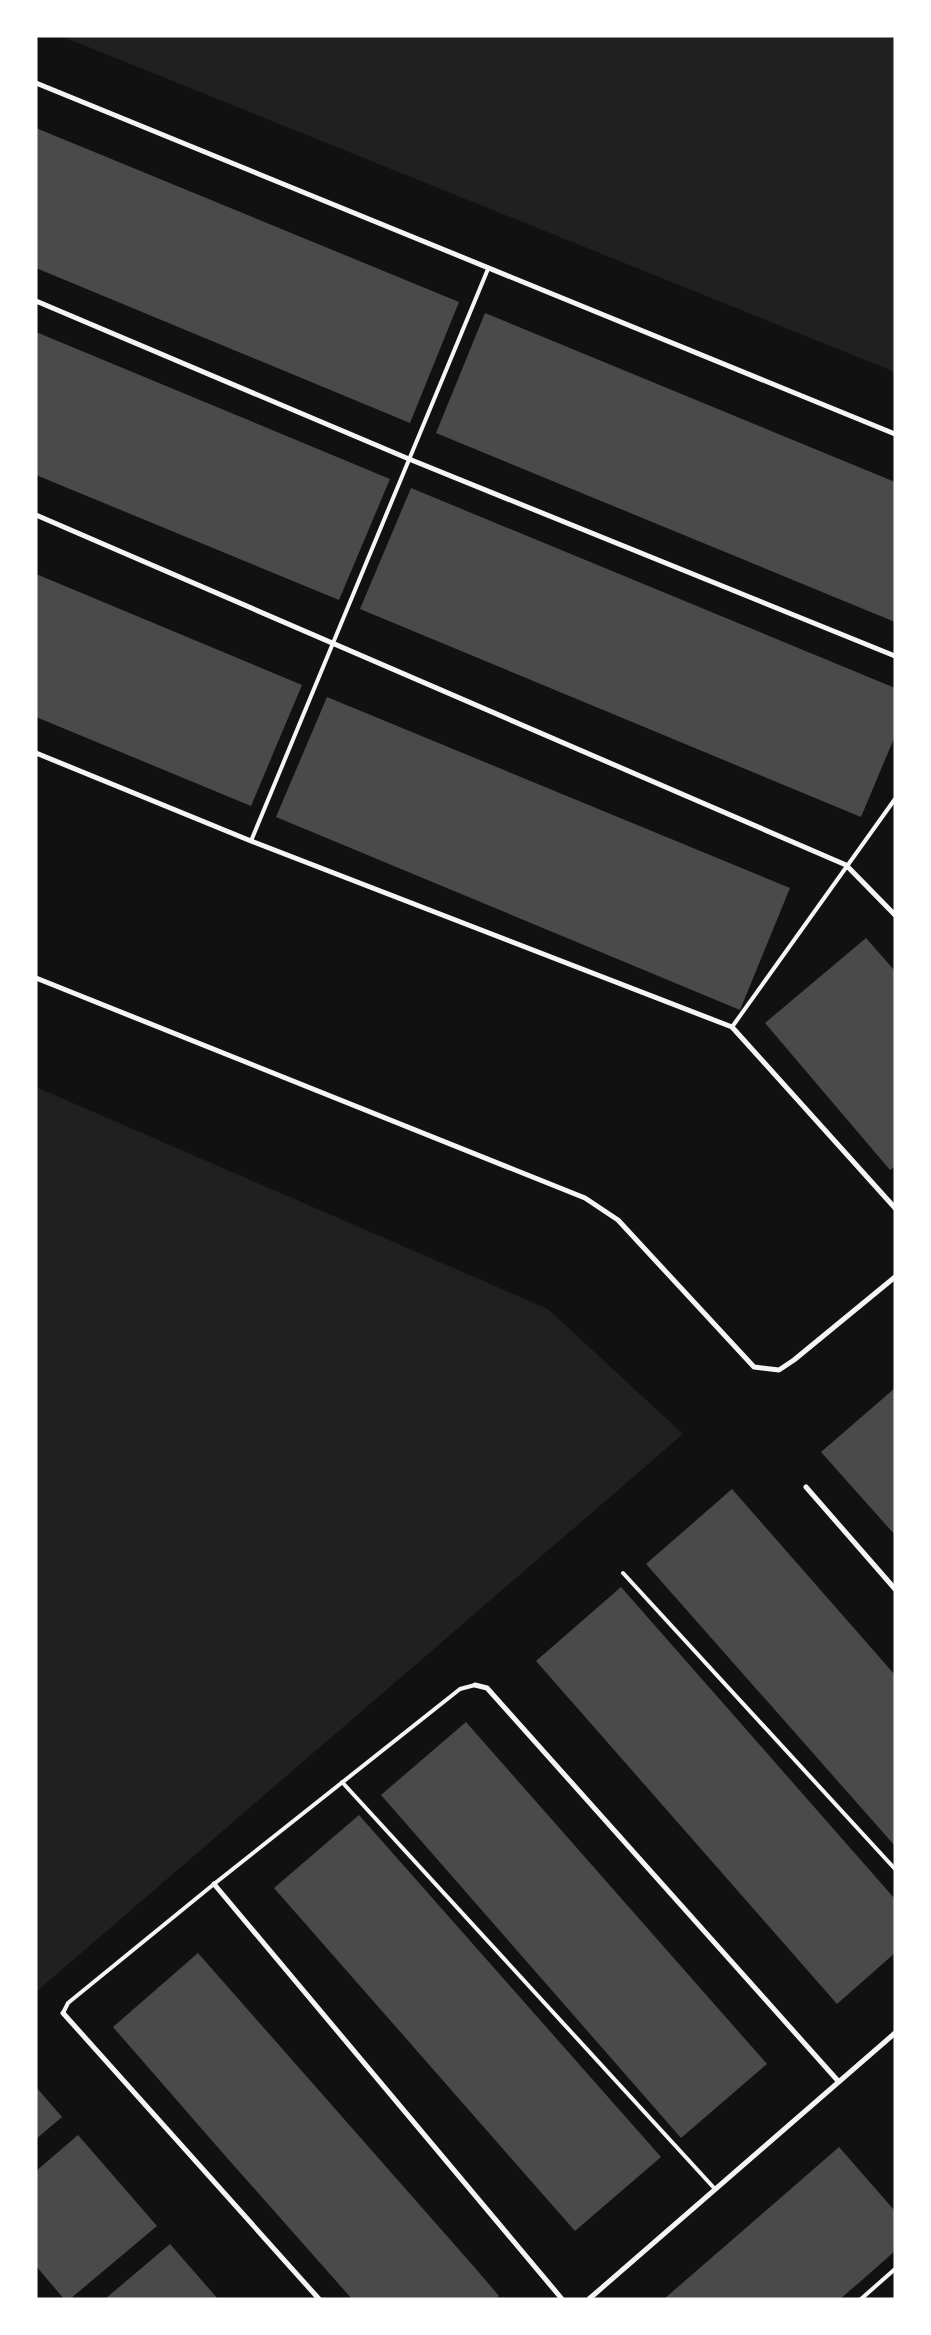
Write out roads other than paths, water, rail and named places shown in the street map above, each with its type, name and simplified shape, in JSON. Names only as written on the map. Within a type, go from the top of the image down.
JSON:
[{"type":"street","points":[[36,83],[895,434]]},
{"type":"street","points":[[36,301],[409,459],[895,656]]},
{"type":"street","points":[[36,515],[334,642],[846,865],[895,915]]},
{"type":"street","points":[[36,753],[251,841],[732,1027],[895,1208]]},
{"type":"street","points":[[36,978],[585,1198],[618,1220],[754,1367],[779,1370],[794,1360],[895,1276]]},
{"type":"street","points":[[806,1487],[895,1589]]},
{"type":"street","points":[[475,1686],[487,1688],[839,2082]]},
{"type":"street","points":[[214,1884],[562,2299]]},
{"type":"street","points":[[63,2013],[319,2299]]},
{"type":"street","points":[[589,2299],[895,2033]]},
{"type":"lane","points":[[251,841],[488,269]]},
{"type":"lane","points":[[732,1027],[895,798]]},
{"type":"lane","points":[[623,1573],[895,1869]]},
{"type":"lane","points":[[63,2013],[68,2003],[342,1782],[460,1689],[475,1686]]},
{"type":"lane","points":[[342,1782],[715,2189]]},
{"type":"lane","points":[[861,2299],[895,2269]]}]
